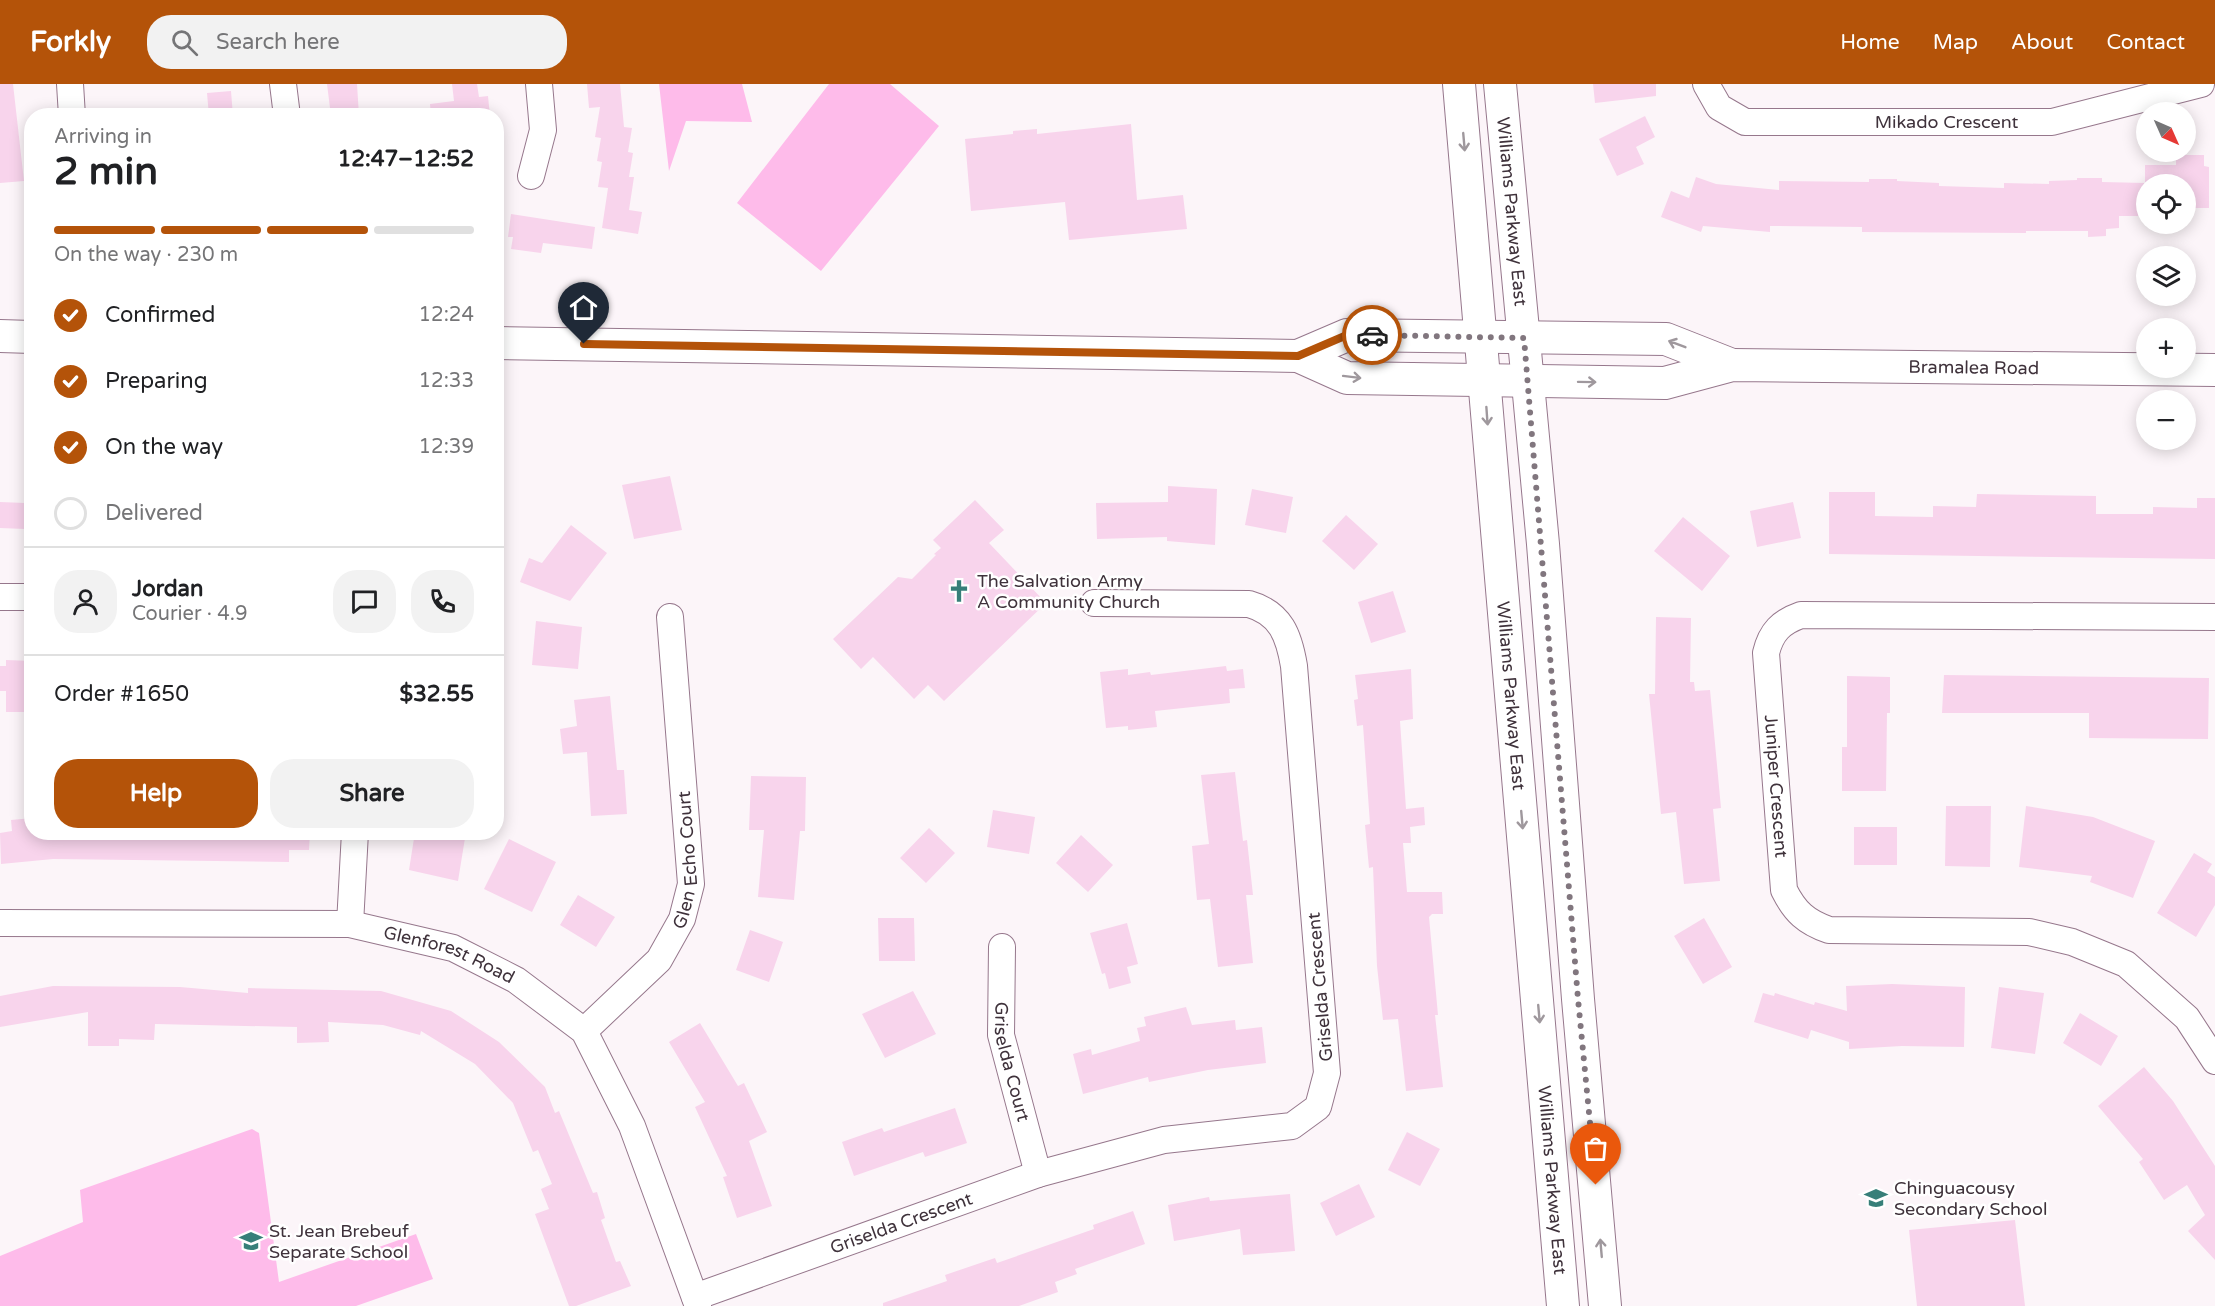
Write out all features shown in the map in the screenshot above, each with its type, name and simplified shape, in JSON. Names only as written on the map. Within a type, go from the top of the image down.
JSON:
[{"type":"main road","name":"Williams Parkway East","points":[[1459,84],[1563,1306]]},
{"type":"main road","name":"Williams Parkway East","points":[[1500,84],[1528,381],[1605,1306]]},
{"type":"main road","name":"Bramalea Road","points":[[1298,356],[1347,335],[1666,339],[1732,365]]},
{"type":"main road","points":[[0,336],[24,337]]},
{"type":"main road","name":"Bramalea Road","points":[[504,343],[1298,356],[1347,378],[1528,381],[1665,383],[1732,365],[2215,370]]},
{"type":"street","points":[[70,84],[72,108]]},
{"type":"street","points":[[284,84],[286,108]]},
{"type":"street","points":[[531,176],[543,130],[539,84]]},
{"type":"street","name":"Mikado Crescent","points":[[1706,84],[1719,107],[1745,122],[2052,122],[2200,84]]},
{"type":"street","points":[[0,597],[24,597]]},
{"type":"street","name":"Griselda Crescent","points":[[696,1301],[1038,1174],[1164,1140],[1292,1126],[1318,1107],[1327,1073],[1295,678],[1289,638],[1275,616],[1263,608],[1250,604],[1094,603]]},
{"type":"street","name":"Juniper Crescent","points":[[2215,617],[1801,615],[1786,621],[1770,636],[1766,653],[1784,890],[1799,914],[1811,924],[1829,930],[2029,932],[2072,942],[2126,964],[2187,1018],[2215,1061]]},
{"type":"street","name":"Glen Echo Court","points":[[584,1031],[659,960],[682,919],[691,884],[670,617]]},
{"type":"street","points":[[351,924],[355,840]]},
{"type":"street","name":"Glenforest Road","points":[[0,924],[351,924],[453,948],[516,980],[584,1031],[632,1126],[696,1301]]},
{"type":"street","name":"Griselda Court","points":[[1002,947],[1001,1035],[1038,1174]]},
{"type":"shaded area","points":[[659,84],[742,84],[752,122],[686,121],[669,171]]},
{"type":"shaded area","points":[[829,84],[890,84],[939,126],[821,271],[737,203]]},
{"type":"shaded area","points":[[252,1129],[259,1133],[279,1282],[416,1234],[433,1279],[356,1306],[0,1306],[0,1256],[83,1222],[80,1190]]},
{"type":"building","points":[[0,84],[13,84],[24,181],[0,183]]},
{"type":"building","points":[[327,84],[357,84],[358,108],[330,108]]},
{"type":"building","points":[[452,84],[477,84],[479,97],[488,96],[489,108],[430,108],[430,104],[454,101]]},
{"type":"building","points":[[587,84],[620,84],[624,127],[632,128],[628,152],[633,153],[629,177],[634,177],[629,210],[642,212],[638,234],[602,228],[608,188],[598,187],[602,162],[597,161],[601,138],[595,137],[600,107],[589,108]]},
{"type":"building","points":[[1593,84],[1656,84],[1656,96],[1595,103]]},
{"type":"building","points":[[231,91],[232,108],[208,108],[207,93]]},
{"type":"building","points":[[1645,116],[1655,137],[1636,147],[1644,164],[1617,176],[1599,139]]},
{"type":"building","points":[[1131,124],[1137,200],[1183,195],[1187,229],[1069,240],[1065,202],[971,211],[965,139],[1013,134],[1013,131],[1037,129],[1037,134]]},
{"type":"building","points":[[2196,155],[2204,155],[2204,166],[2209,167],[2209,208],[2196,208],[2196,174],[2145,174],[2145,165],[2176,165],[2176,162],[2196,162]]},
{"type":"building","points":[[1696,177],[1716,184],[1779,190],[1779,181],[1869,182],[1869,179],[1897,179],[1897,181],[1939,183],[1939,186],[2004,188],[2004,183],[2049,184],[2049,181],[2077,180],[2077,178],[2102,178],[2102,182],[2136,183],[2136,216],[2119,216],[2119,228],[2106,229],[2106,236],[2088,237],[2088,231],[1862,232],[1862,227],[1770,226],[1770,232],[1703,226],[1701,232],[1661,217],[1671,191],[1689,198]]},
{"type":"building","points":[[511,214],[595,227],[592,249],[543,243],[541,253],[511,249],[513,237],[508,237]]},
{"type":"building","points":[[670,476],[682,530],[634,539],[622,485]]},
{"type":"building","points":[[1168,486],[1217,489],[1215,545],[1167,541],[1167,537],[1097,539],[1096,503],[1168,502]]},
{"type":"building","points":[[1252,489],[1293,497],[1286,533],[1245,525]]},
{"type":"building","points":[[1829,492],[1875,492],[1875,516],[1933,517],[1933,506],[1976,507],[1977,494],[2096,496],[2096,514],[2153,514],[2153,507],[2197,508],[2197,498],[2215,498],[2215,559],[1829,554]]},
{"type":"building","name":"The Salvation Army A Community Church","points":[[975,500],[1004,530],[989,543],[1046,603],[944,701],[928,685],[914,699],[873,657],[861,669],[833,639],[898,577],[912,579],[941,548],[933,540]]},
{"type":"building","points":[[0,502],[24,503],[24,529],[0,528]]},
{"type":"building","points":[[1793,502],[1801,538],[1757,547],[1750,511]]},
{"type":"building","points":[[1346,515],[1378,544],[1354,570],[1322,541]]},
{"type":"building","points":[[1683,517],[1730,556],[1702,591],[1654,551]]},
{"type":"building","points":[[571,525],[607,553],[570,601],[520,582],[529,558],[542,563]]},
{"type":"building","points":[[1393,591],[1406,632],[1371,643],[1358,602]]},
{"type":"building","points":[[1656,617],[1691,618],[1690,682],[1694,682],[1695,691],[1710,690],[1721,808],[1713,809],[1720,881],[1684,884],[1676,812],[1661,814],[1649,694],[1655,694]]},
{"type":"building","points":[[536,621],[582,627],[578,669],[532,665]]},
{"type":"building","points":[[6,660],[24,661],[24,712],[6,712],[6,691],[0,691],[0,666],[6,666]]},
{"type":"building","points":[[1226,666],[1227,671],[1243,669],[1245,688],[1229,689],[1230,703],[1155,711],[1157,727],[1128,730],[1128,726],[1106,728],[1100,672],[1128,669],[1128,675],[1150,672],[1151,675]]},
{"type":"building","points":[[1411,669],[1413,719],[1400,721],[1406,809],[1424,807],[1425,825],[1410,827],[1411,843],[1403,843],[1407,892],[1442,892],[1443,914],[1432,914],[1429,917],[1438,1015],[1435,1015],[1443,1087],[1406,1091],[1398,1019],[1383,1020],[1377,966],[1373,867],[1369,868],[1365,825],[1370,824],[1363,725],[1357,726],[1354,700],[1358,699],[1355,675]]},
{"type":"building","points":[[1944,675],[2209,678],[2208,739],[2089,738],[2089,713],[1942,713]]},
{"type":"building","points":[[1847,676],[1890,677],[1886,791],[1842,791],[1842,747],[1847,747]]},
{"type":"building","points":[[610,696],[617,770],[624,770],[627,814],[591,816],[587,752],[563,754],[560,729],[577,726],[574,700]]},
{"type":"building","points":[[1235,772],[1243,841],[1247,840],[1253,895],[1246,895],[1253,963],[1218,967],[1210,899],[1197,900],[1192,846],[1209,844],[1201,775]]},
{"type":"building","points":[[751,776],[806,777],[805,831],[800,831],[794,900],[758,897],[764,830],[749,830]]},
{"type":"building","points":[[1946,806],[1991,806],[1990,867],[1945,866]]},
{"type":"building","points":[[2026,806],[2093,817],[2155,841],[2133,898],[2090,882],[2092,876],[2019,867]]},
{"type":"building","points":[[993,810],[1035,817],[1029,854],[987,847]]},
{"type":"building","points":[[24,819],[24,840],[310,840],[309,850],[289,850],[289,862],[53,859],[1,864],[0,833],[12,831],[11,820]]},
{"type":"building","points":[[1854,827],[1897,827],[1897,865],[1854,865]]},
{"type":"building","points":[[929,828],[955,853],[926,883],[900,858]]},
{"type":"building","points":[[1081,835],[1113,865],[1088,892],[1056,863]]},
{"type":"building","points":[[509,839],[556,862],[532,912],[484,889]]},
{"type":"building","points":[[414,840],[465,840],[458,881],[409,870]]},
{"type":"building","points":[[2194,853],[2212,864],[2207,872],[2215,877],[2215,905],[2196,937],[2157,913]]},
{"type":"building","points":[[578,895],[615,917],[596,947],[560,925]]},
{"type":"building","points":[[878,918],[914,918],[915,961],[879,961]]},
{"type":"building","points":[[1704,918],[1732,967],[1703,984],[1674,936]]},
{"type":"building","points":[[1127,923],[1138,964],[1127,967],[1131,983],[1109,989],[1105,973],[1102,974],[1090,933]]},
{"type":"building","points":[[750,930],[783,942],[769,982],[736,970]]},
{"type":"building","points":[[1892,984],[1965,987],[1964,1047],[1902,1046],[1849,1049],[1849,1042],[1811,1030],[1808,1039],[1754,1022],[1763,993],[1774,996],[1775,993],[1814,1005],[1815,1002],[1847,1011],[1846,986]]},
{"type":"building","points":[[53,986],[180,987],[248,993],[248,988],[381,991],[451,1011],[499,1042],[545,1087],[555,1113],[559,1111],[593,1193],[597,1192],[605,1218],[601,1220],[616,1262],[620,1261],[631,1286],[576,1306],[569,1306],[535,1214],[549,1209],[541,1189],[552,1184],[538,1150],[533,1152],[513,1103],[475,1064],[421,1031],[420,1035],[383,1025],[328,1022],[329,1042],[297,1043],[297,1027],[155,1024],[154,1040],[119,1039],[119,1046],[88,1046],[88,1012],[0,1027],[0,996]]},
{"type":"building","points":[[1999,987],[2044,993],[2035,1054],[1991,1048]]},
{"type":"building","points":[[913,991],[936,1034],[885,1058],[862,1014]]},
{"type":"building","points":[[1186,1007],[1192,1025],[1235,1020],[1236,1030],[1262,1027],[1266,1063],[1208,1070],[1149,1082],[1148,1077],[1083,1094],[1073,1054],[1091,1049],[1092,1055],[1140,1041],[1137,1028],[1146,1026],[1144,1017]]},
{"type":"building","points":[[2080,1013],[2118,1036],[2101,1066],[2063,1043]]},
{"type":"building","points":[[700,1023],[738,1086],[744,1083],[767,1132],[749,1141],[772,1206],[737,1218],[723,1177],[727,1176],[695,1107],[705,1102],[669,1042]]},
{"type":"building","points":[[2144,1067],[2173,1101],[2215,1166],[2215,1260],[2188,1231],[2205,1215],[2187,1185],[2164,1200],[2139,1162],[2143,1159],[2098,1106]]},
{"type":"building","points":[[955,1108],[967,1143],[925,1157],[923,1152],[854,1176],[842,1142],[882,1128],[884,1132]]},
{"type":"building","points":[[1407,1132],[1440,1149],[1420,1186],[1388,1170]]},
{"type":"building","points":[[1359,1184],[1375,1217],[1336,1236],[1320,1203]]},
{"type":"building","points":[[1290,1194],[1295,1251],[1243,1255],[1240,1229],[1174,1241],[1168,1205],[1209,1197],[1210,1201]]},
{"type":"building","points":[[1133,1211],[1145,1244],[1075,1269],[1077,1274],[1055,1282],[1058,1292],[1019,1306],[883,1306],[883,1303],[947,1281],[945,1275],[995,1258],[997,1263],[1094,1229],[1093,1225]]},
{"type":"building","points":[[2015,1220],[2025,1306],[1917,1306],[1909,1230]]},
{"type":"way so far","points":[[1372,335],[1524,338],[1543,544],[1578,999],[1596,1185]]},
{"type":"place","name":"The Salvation Army A Community Church","points":[[959,591]]},
{"type":"place","name":"Chinguacousy Secondary School","points":[[1876,1198]]},
{"type":"place","name":"St. Jean Brebeuf Separate School","points":[[251,1241]]},
{"type":"route","points":[[584,344],[1001,349],[1298,356],[1347,335],[1372,335]]}]
